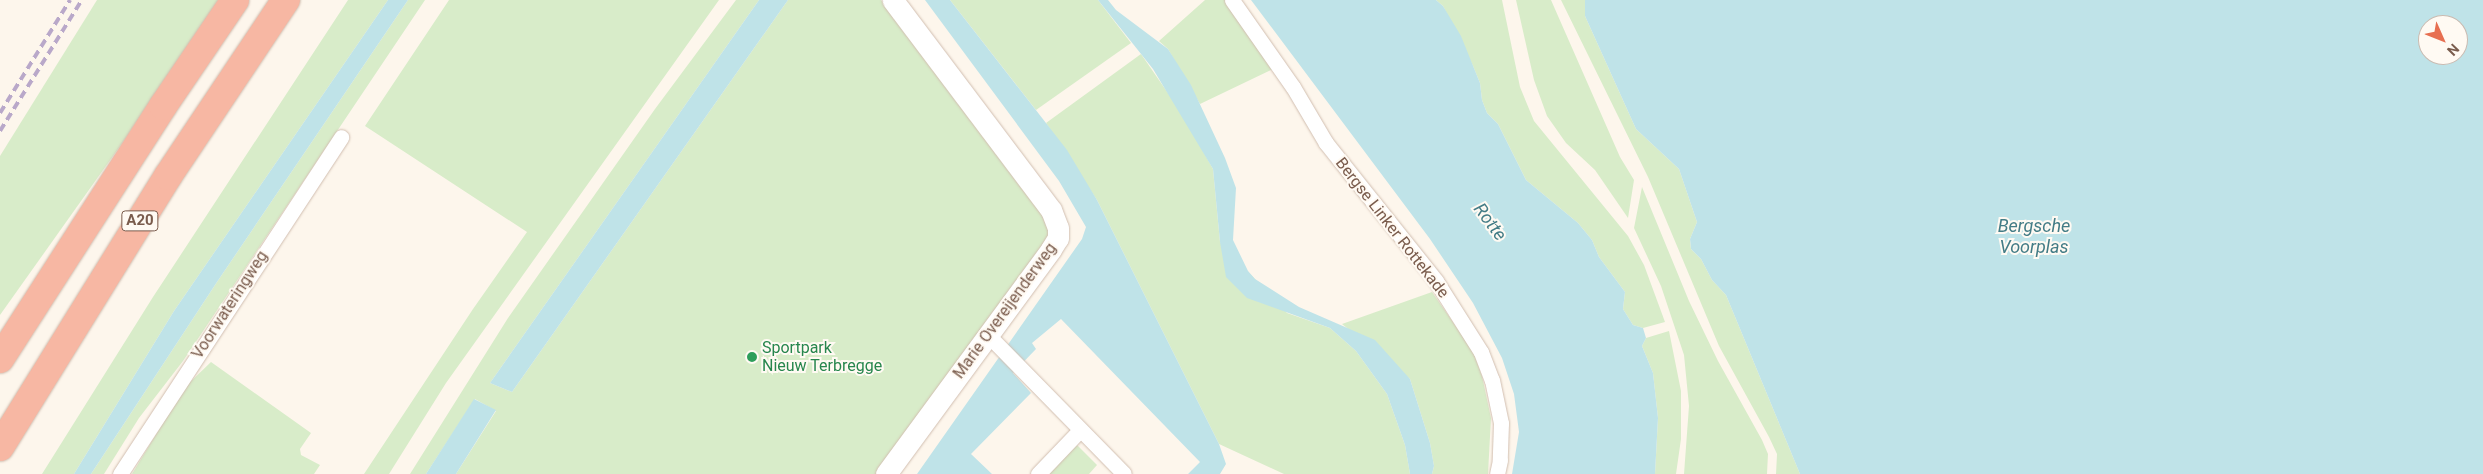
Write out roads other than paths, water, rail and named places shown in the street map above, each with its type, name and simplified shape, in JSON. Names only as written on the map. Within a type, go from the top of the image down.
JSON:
[{"type":"highway","name":"A20","points":[[0,360],[163,106],[235,0]]},
{"type":"highway","name":"A20","points":[[0,447],[168,176],[286,0]]},
{"type":"street","name":"Marie Overeijenderweg","points":[[886,474],[994,342],[1058,238],[1056,220],[893,0]]},
{"type":"street","name":"Bergse Linker Rottekade","points":[[1232,0],[1293,87],[1326,143],[1436,281],[1481,352],[1492,380],[1500,423],[1500,460],[1497,474]]},
{"type":"street","name":"Voorwateringweg","points":[[120,474],[342,137]]},
{"type":"street","points":[[994,342],[1124,474]]},
{"type":"street","points":[[1038,474],[1080,430]]},
{"type":"water","points":[[388,0],[408,0],[217,282],[91,474],[74,474],[174,311]]},
{"type":"water","points":[[759,0],[788,0],[512,392],[490,383]]},
{"type":"water","points":[[925,0],[950,0],[1067,150],[1097,200],[1219,444],[1226,464],[1220,474],[1188,474],[1200,462],[1061,319],[1032,343],[1036,349],[1013,373],[1031,393],[971,454],[992,474],[917,474],[1082,239],[1086,227],[1059,181]]},
{"type":"water","points":[[1098,0],[1108,0],[1116,10],[1168,49],[1191,85],[1225,158],[1236,188],[1233,240],[1248,271],[1255,279],[1299,307],[1375,340],[1410,379],[1430,443],[1434,466],[1432,474],[1410,474],[1405,445],[1387,394],[1356,351],[1330,328],[1247,298],[1226,277],[1220,242],[1213,169],[1153,69]]},
{"type":"water","name":"Rotte","points":[[1251,0],[1436,0],[1443,6],[1461,36],[1480,83],[1482,100],[1487,113],[1498,124],[1526,180],[1578,223],[1592,240],[1599,257],[1625,292],[1623,309],[1633,325],[1643,328],[1646,338],[1642,346],[1653,373],[1658,418],[1655,474],[1512,474],[1519,432],[1514,394],[1502,358],[1473,303],[1430,239]]},
{"type":"water","name":"Bergsche Voorplas","points":[[1585,0],[2483,0],[2483,474],[1800,474],[1726,295],[1712,280],[1701,259],[1691,249],[1690,239],[1697,222],[1679,169],[1636,129],[1585,16]]},
{"type":"water","points":[[474,399],[496,410],[456,474],[426,474]]},
{"type":"railway","points":[[0,113],[70,0]]},
{"type":"railway","points":[[0,131],[82,0]]},
{"type":"place","name":"Sportpark Nieuw Terbregge","points":[[752,357]]}]
